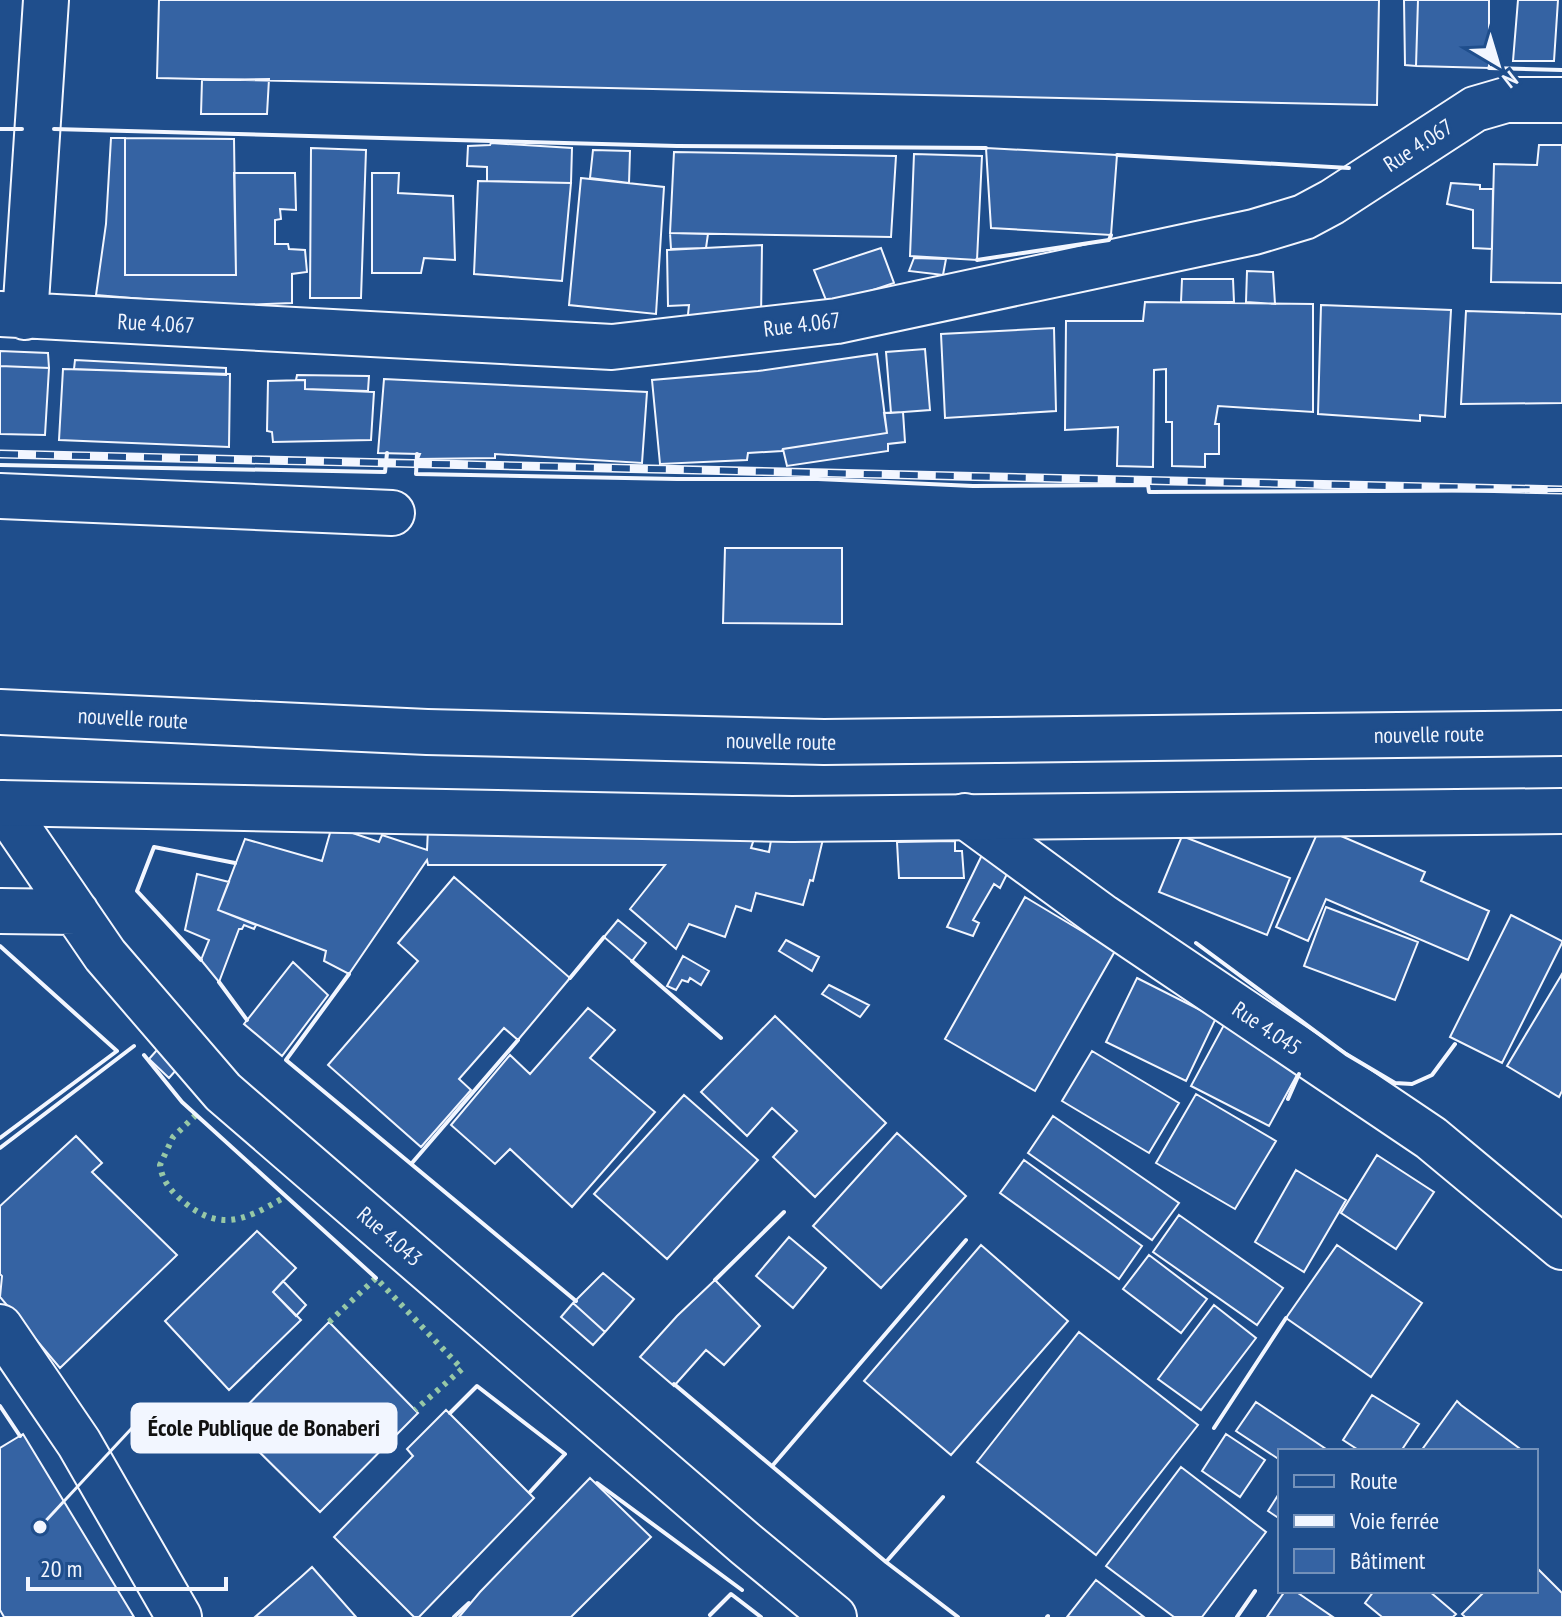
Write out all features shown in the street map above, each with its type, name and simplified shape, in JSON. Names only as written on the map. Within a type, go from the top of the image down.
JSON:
[{"type":"main road","points":[[13,315],[46,0]]},
{"type":"main road","name":"Rue 4.067","points":[[13,315],[612,347],[837,321],[1292,221],[1332,202],[1475,109],[1506,100],[1562,100]]},
{"type":"main road","points":[[0,496],[392,513]]},
{"type":"main road","name":"nouvelle route","points":[[0,712],[427,732],[824,742],[1562,733]]},
{"type":"main road","points":[[1,803],[792,819],[1562,811]]},
{"type":"main road","name":"Rue 4.043","points":[[1,803],[105,955],[223,1092],[834,1617]]},
{"type":"main road","name":"Rue 4.045","points":[[965,816],[1103,917],[1431,1138],[1562,1247]]},
{"type":"main road","points":[[0,911],[76,912]]},
{"type":"main road","points":[[0,1327],[79,1443],[179,1617]]},
{"type":"building","points":[[159,0],[1379,0],[1377,105],[157,78]]},
{"type":"building","points":[[1404,0],[1418,0],[1416,66],[1405,65]]},
{"type":"building","points":[[1418,0],[1489,0],[1489,68],[1416,66]]},
{"type":"building","points":[[1518,0],[1558,0],[1554,61],[1513,61]]},
{"type":"building","points":[[269,79],[267,114],[201,114],[202,80]]},
{"type":"building","points":[[111,138],[125,138],[125,275],[236,275],[234,173],[295,173],[296,210],[280,209],[281,219],[275,220],[275,244],[288,244],[289,249],[305,250],[307,272],[292,274],[292,303],[238,307],[96,295],[106,224]]},
{"type":"building","points":[[125,138],[234,139],[236,275],[125,275]]},
{"type":"building","points":[[491,143],[572,148],[571,183],[487,181],[487,167],[467,166],[468,146]]},
{"type":"building","points":[[1539,145],[1562,145],[1562,283],[1491,282],[1494,164],[1537,165]]},
{"type":"building","points":[[311,148],[366,150],[361,298],[310,298]]},
{"type":"building","points":[[986,148],[1117,155],[1111,235],[991,228]]},
{"type":"building","points":[[593,150],[630,151],[629,183],[590,178]]},
{"type":"building","points":[[674,152],[896,156],[891,237],[670,233]]},
{"type":"building","points":[[914,154],[982,156],[977,260],[910,256]]},
{"type":"building","points":[[372,173],[399,173],[398,193],[453,196],[455,260],[424,258],[421,273],[372,273]]},
{"type":"building","points":[[581,178],[664,187],[656,314],[569,305]]},
{"type":"building","points":[[478,181],[571,183],[562,281],[474,274]]},
{"type":"building","points":[[1451,183],[1493,189],[1492,249],[1473,248],[1473,210],[1447,204]]},
{"type":"building","points":[[670,233],[708,234],[706,248],[671,249]]},
{"type":"building","points":[[762,245],[761,318],[687,324],[689,305],[668,306],[667,250]]},
{"type":"building","points":[[881,248],[894,283],[828,305],[814,270]]},
{"type":"building","points":[[914,258],[946,259],[943,275],[909,271]]},
{"type":"building","points":[[1247,271],[1273,272],[1275,304],[1246,302]]},
{"type":"building","points":[[1182,279],[1233,279],[1234,302],[1181,302]]},
{"type":"building","points":[[1145,302],[1313,304],[1313,412],[1218,406],[1215,424],[1219,424],[1219,454],[1205,454],[1205,467],[1172,466],[1172,422],[1166,422],[1166,369],[1154,370],[1153,467],[1117,466],[1118,427],[1065,430],[1066,321],[1143,321]]},
{"type":"building","points":[[1321,305],[1451,310],[1445,417],[1420,415],[1420,421],[1318,414]]},
{"type":"building","points":[[1466,311],[1562,314],[1562,403],[1461,404]]},
{"type":"building","points":[[1054,328],[1056,411],[945,418],[941,334]]},
{"type":"building","points":[[925,349],[930,410],[891,413],[886,352]]},
{"type":"building","points":[[0,351],[48,353],[49,368],[0,366]]},
{"type":"building","points":[[877,354],[887,433],[782,451],[748,453],[747,460],[660,464],[652,380],[758,371]]},
{"type":"building","points":[[75,360],[226,368],[226,375],[74,369]]},
{"type":"building","points":[[0,366],[49,368],[45,435],[0,434]]},
{"type":"building","points":[[63,369],[230,374],[229,447],[59,440]]},
{"type":"building","points":[[297,375],[369,376],[368,391],[305,389],[305,380],[296,380]]},
{"type":"building","points":[[384,379],[647,392],[642,463],[495,454],[495,458],[418,459],[420,454],[378,453]]},
{"type":"building","points":[[305,380],[305,389],[374,392],[371,440],[273,442],[272,432],[267,431],[268,381]]},
{"type":"building","points":[[903,412],[905,442],[888,444],[888,451],[787,466],[783,449],[887,433],[884,413]]},
{"type":"building","points":[[725,548],[842,548],[842,624],[723,623]]},
{"type":"building","points":[[332,826],[379,842],[382,835],[427,850],[428,829],[757,830],[751,848],[769,852],[773,829],[823,839],[813,881],[810,880],[803,905],[756,893],[751,911],[736,906],[725,937],[689,924],[676,949],[630,909],[665,865],[428,865],[427,860],[349,974],[324,961],[326,951],[218,910],[245,839],[322,861]]},
{"type":"building","points":[[1320,827],[1425,872],[1421,881],[1489,911],[1468,960],[1326,899],[1308,941],[1276,927]]},
{"type":"building","points":[[1182,836],[1290,878],[1267,935],[1159,892]]},
{"type":"building","points":[[955,841],[955,851],[962,851],[964,878],[899,878],[897,842]]},
{"type":"building","points":[[982,855],[1009,870],[1000,888],[994,884],[973,920],[979,923],[973,936],[947,927]]},
{"type":"building","points":[[197,874],[229,882],[218,910],[256,925],[254,929],[244,925],[239,929],[219,982],[201,960],[209,940],[185,930]]},
{"type":"building","points":[[454,877],[570,978],[518,1040],[504,1028],[459,1079],[471,1090],[421,1147],[328,1065],[418,961],[398,943]]},
{"type":"building","points":[[1025,897],[1115,951],[1035,1091],[945,1039]]},
{"type":"building","points":[[1326,907],[1418,942],[1395,1000],[1304,966]]},
{"type":"building","points":[[1511,915],[1562,943],[1502,1063],[1450,1037]]},
{"type":"building","points":[[618,920],[646,943],[632,961],[604,937]]},
{"type":"building","points":[[786,940],[819,957],[812,971],[779,951]]},
{"type":"building","points":[[683,956],[709,971],[701,985],[690,978],[688,982],[682,980],[676,990],[667,986]]},
{"type":"building","points":[[293,962],[328,995],[282,1056],[244,1024]]},
{"type":"building","points":[[1562,974],[1562,1091],[1559,1097],[1507,1066]]},
{"type":"building","points":[[1137,978],[1216,1018],[1186,1081],[1106,1042]]},
{"type":"building","points":[[829,985],[869,1005],[860,1017],[822,994]]},
{"type":"building","points":[[588,1008],[615,1030],[590,1058],[655,1112],[572,1207],[510,1149],[495,1164],[451,1125],[510,1055],[530,1074]]},
{"type":"building","points":[[775,1016],[886,1123],[815,1197],[773,1157],[797,1131],[772,1108],[747,1136],[701,1092]]},
{"type":"building","points":[[1225,1023],[1303,1064],[1269,1126],[1191,1086]]},
{"type":"building","points":[[165,1041],[185,1060],[169,1078],[149,1059]]},
{"type":"building","points":[[1092,1051],[1179,1103],[1149,1153],[1062,1101]]},
{"type":"building","points":[[1196,1094],[1276,1141],[1235,1209],[1156,1163]]},
{"type":"building","points":[[684,1095],[758,1160],[667,1259],[594,1194]]},
{"type":"building","points":[[1053,1116],[1179,1203],[1152,1240],[1028,1153]]},
{"type":"building","points":[[897,1133],[966,1196],[881,1288],[813,1226]]},
{"type":"building","points":[[76,1136],[102,1163],[92,1172],[177,1255],[60,1368],[0,1297],[0,1206]]},
{"type":"building","points":[[1377,1155],[1434,1192],[1396,1249],[1341,1213]]},
{"type":"building","points":[[1024,1160],[1142,1246],[1119,1279],[1000,1193]]},
{"type":"building","points":[[1296,1170],[1346,1200],[1304,1272],[1255,1242]]},
{"type":"building","points":[[1179,1215],[1283,1288],[1257,1325],[1153,1252]]},
{"type":"building","points":[[257,1231],[296,1268],[273,1292],[301,1320],[229,1390],[165,1321]]},
{"type":"building","points":[[789,1237],[826,1268],[793,1308],[756,1276]]},
{"type":"building","points":[[981,1245],[1068,1321],[951,1455],[864,1381]]},
{"type":"building","points":[[1337,1245],[1422,1303],[1371,1377],[1286,1318]]},
{"type":"building","points":[[1149,1255],[1207,1299],[1181,1333],[1123,1289]]},
{"type":"building","points":[[603,1273],[634,1299],[605,1332],[573,1303]]},
{"type":"building","points":[[715,1280],[760,1326],[724,1365],[706,1350],[674,1386],[640,1357]]},
{"type":"building","points":[[283,1281],[306,1305],[296,1316],[273,1292]]},
{"type":"building","points":[[573,1303],[605,1332],[593,1345],[561,1317]]},
{"type":"building","points":[[1214,1305],[1256,1338],[1201,1410],[1158,1379]]},
{"type":"building","points":[[329,1322],[418,1413],[320,1512],[230,1423]]},
{"type":"building","points":[[1079,1332],[1198,1425],[1096,1555],[977,1462]]},
{"type":"building","points":[[1372,1395],[1419,1424],[1402,1449],[1357,1449],[1343,1440]]},
{"type":"building","points":[[1457,1401],[1520,1449],[1422,1449]]},
{"type":"building","points":[[1256,1402],[1326,1449],[1278,1449],[1278,1459],[1236,1431]]},
{"type":"building","points":[[446,1410],[534,1498],[419,1617],[414,1617],[334,1537],[413,1456],[407,1449]]},
{"type":"building","points":[[23,1434],[134,1617],[4,1617],[0,1610],[0,1448]]},
{"type":"building","points":[[1226,1434],[1265,1460],[1240,1497],[1202,1471]]},
{"type":"building","points":[[1181,1467],[1266,1532],[1202,1617],[1174,1617],[1106,1566]]},
{"type":"building","points":[[590,1478],[651,1537],[571,1617],[459,1617],[480,1592]]},
{"type":"building","points":[[1278,1495],[1278,1518],[1268,1511]]},
{"type":"building","points":[[312,1567],[356,1617],[255,1617],[301,1577]]},
{"type":"building","points":[[1538,1569],[1562,1593],[1562,1617],[1465,1617],[1462,1614],[1483,1593],[1538,1593]]},
{"type":"building","points":[[1096,1580],[1144,1617],[1067,1617]]},
{"type":"building","points":[[1284,1593],[1298,1593],[1333,1617],[1267,1617]]},
{"type":"building","points":[[1372,1593],[1431,1593],[1456,1614],[1453,1617],[1382,1617],[1365,1603]]},
{"type":"railway","points":[[0,454],[1562,490]]},
{"type":"hedge","points":[[196,1115],[173,1137],[160,1165],[166,1182],[178,1197],[206,1216],[230,1220],[256,1213],[285,1197]]},
{"type":"hedge","points":[[329,1322],[376,1278],[462,1369],[415,1410]]},
{"type":"wall","points":[[1489,68],[1562,70]]},
{"type":"wall","points":[[0,129],[22,129]]},
{"type":"wall","points":[[54,129],[677,146],[986,148]]},
{"type":"wall","points":[[1117,155],[1349,168]]},
{"type":"wall","points":[[977,260],[1109,240],[1111,235]]},
{"type":"wall","points":[[0,465],[385,472],[387,453]]},
{"type":"wall","points":[[417,454],[416,474],[818,479],[973,486],[1148,485],[1149,492],[1562,490]]},
{"type":"wall","points":[[201,960],[137,891],[154,847],[235,863]]},
{"type":"wall","points":[[570,978],[604,937]]},
{"type":"wall","points":[[1196,943],[1346,1054],[1395,1083],[1412,1084],[1432,1075],[1455,1044]]},
{"type":"wall","points":[[0,946],[117,1051],[0,1138]]},
{"type":"wall","points":[[632,961],[721,1038]]},
{"type":"wall","points":[[349,974],[286,1060],[576,1301]]},
{"type":"wall","points":[[219,982],[247,1020]]},
{"type":"wall","points":[[412,1163],[518,1040]]},
{"type":"wall","points":[[0,1148],[134,1046]]},
{"type":"wall","points":[[144,1055],[182,1102],[376,1278]]},
{"type":"wall","points":[[1288,1099],[1299,1074]]},
{"type":"wall","points":[[715,1280],[784,1212]]},
{"type":"wall","points":[[773,1465],[966,1240]]},
{"type":"wall","points":[[1214,1428],[1286,1318]]},
{"type":"wall","points":[[674,1384],[886,1562],[958,1617]]},
{"type":"wall","points":[[450,1413],[477,1386],[565,1454],[530,1492]]},
{"type":"wall","points":[[0,1406],[20,1436]]},
{"type":"wall","points":[[597,1483],[742,1590]]},
{"type":"wall","points":[[886,1562],[943,1497]]},
{"type":"wall","points":[[1237,1617],[1255,1591]]},
{"type":"wall","points":[[710,1615],[731,1594],[761,1617]]},
{"type":"wall","points":[[454,1617],[469,1603]]},
{"type":"place","name":"École Publique de Bonaberi","points":[[40,1527]]}]
